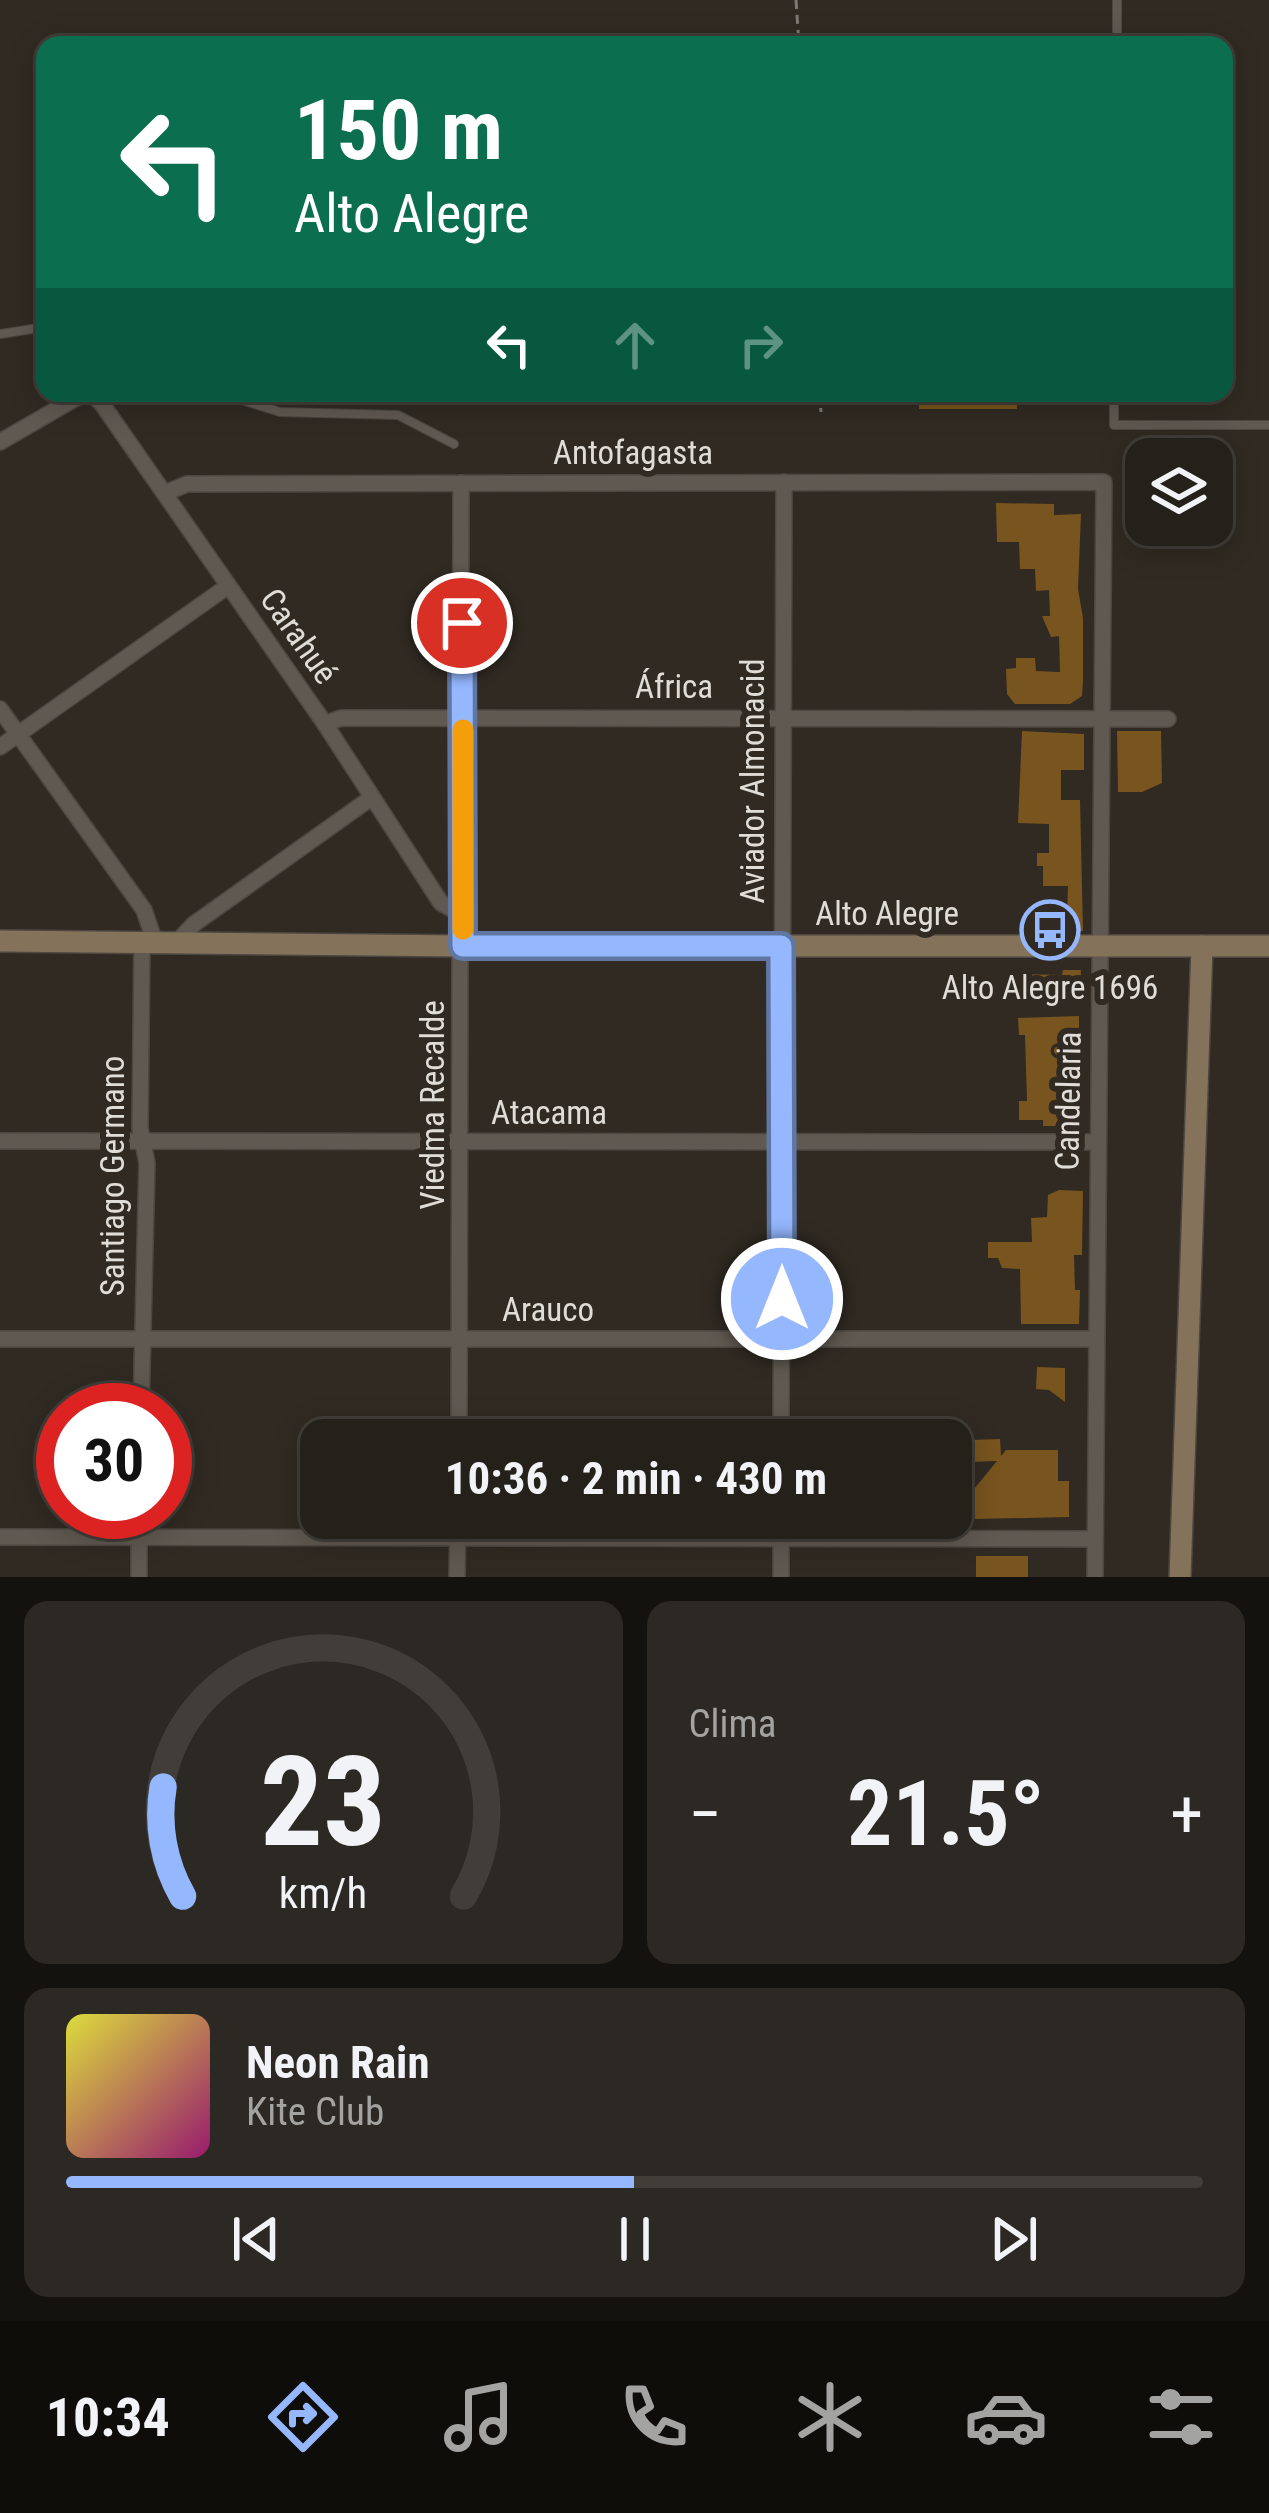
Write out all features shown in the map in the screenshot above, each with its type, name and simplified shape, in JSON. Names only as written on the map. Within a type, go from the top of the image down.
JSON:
[{"type":"main road","name":"Alto Alegre","points":[[0,941],[1269,946]]},
{"type":"main road","points":[[1180,1577],[1202,946]]},
{"type":"street","points":[[0,442],[69,402]]},
{"type":"street","name":"Carahué","points":[[100,402],[325,724],[441,903],[463,915]]},
{"type":"street","name":"Aviador Almonacid","points":[[782,1419],[784,482]]},
{"type":"street","name":"Antofagasta","points":[[165,493],[187,484],[1104,482]]},
{"type":"street","name":"Candelaria","points":[[1094,1577],[1104,482]]},
{"type":"street","name":"Viedma Recalde","points":[[459,1419],[461,483]]},
{"type":"street","points":[[0,746],[228,586]]},
{"type":"street","name":"Santiago Germano","points":[[0,709],[144,910],[158,942],[143,1141],[147,1173],[141,1383]]},
{"type":"street","name":"África","points":[[325,724],[340,718],[463,716],[1168,719]]},
{"type":"street","points":[[158,942],[194,923],[371,798]]},
{"type":"street","name":"Atacama","points":[[0,1141],[1097,1142]]},
{"type":"street","name":"Arauco","points":[[0,1339],[1096,1340]]},
{"type":"street","points":[[0,1537],[36,1537]]},
{"type":"street","points":[[192,1537],[300,1538]]},
{"type":"street","points":[[139,1539],[139,1577]]},
{"type":"street","points":[[458,1539],[458,1577]]},
{"type":"street","points":[[781,1577],[782,1539]]},
{"type":"street","points":[[972,1539],[1095,1539]]},
{"type":"lane","points":[[1117,0],[1117,36]]},
{"type":"lane","points":[[0,334],[36,328]]},
{"type":"lane","points":[[248,402],[280,412],[398,416],[454,444]]},
{"type":"lane","points":[[1114,402],[1114,425],[1269,425]]},
{"type":"path","points":[[796,0],[798,36]]},
{"type":"path","points":[[820,402],[821,412]]},
{"type":"building","points":[[919,402],[1017,402],[1017,409],[919,409]]},
{"type":"building","points":[[996,503],[1054,504],[1054,515],[1081,514],[1078,589],[1083,680],[1082,696],[1070,704],[1015,704],[1007,694],[1006,669],[1016,668],[1016,658],[1035,658],[1036,671],[1060,672],[1059,636],[1051,637],[1042,616],[1050,616],[1049,590],[1036,591],[1035,569],[1020,569],[1019,542],[997,542]]},
{"type":"building","points":[[1022,731],[1084,734],[1084,770],[1061,770],[1061,800],[1080,800],[1083,931],[1025,930],[1025,916],[1067,916],[1068,886],[1043,886],[1037,853],[1049,853],[1049,824],[1018,823]]},
{"type":"building","points":[[1117,731],[1161,731],[1162,783],[1142,792],[1118,792]]},
{"type":"building","points":[[1063,970],[1081,970],[1080,997],[1017,995],[1017,974],[1062,975]]},
{"type":"building","points":[[1079,1016],[1073,1126],[1019,1120],[1019,1101],[1027,1101],[1025,1035],[1019,1035],[1018,1018]]},
{"type":"building","points":[[1059,1190],[1083,1191],[1082,1255],[1074,1255],[1079,1324],[1021,1324],[1020,1269],[1002,1268],[998,1258],[988,1258],[988,1242],[1032,1242],[1031,1218],[1047,1217],[1048,1195]]},
{"type":"building","points":[[1037,1367],[1065,1368],[1065,1402],[1049,1390],[1036,1389]]},
{"type":"building","points":[[1000,1439],[1001,1456],[1006,1450],[1058,1450],[1058,1481],[1069,1481],[1069,1517],[975,1519],[974,1489],[997,1461],[972,1462],[972,1440]]},
{"type":"building","points":[[976,1556],[1028,1556],[1028,1577],[976,1577]]},
{"type":"slow traffic","points":[[463,730],[463,929]]},
{"type":"place","name":"Alto Alegre 1696","points":[[1050,930]]},
{"type":"route","points":[[462,623],[463,946],[781,946],[782,1299]]}]
